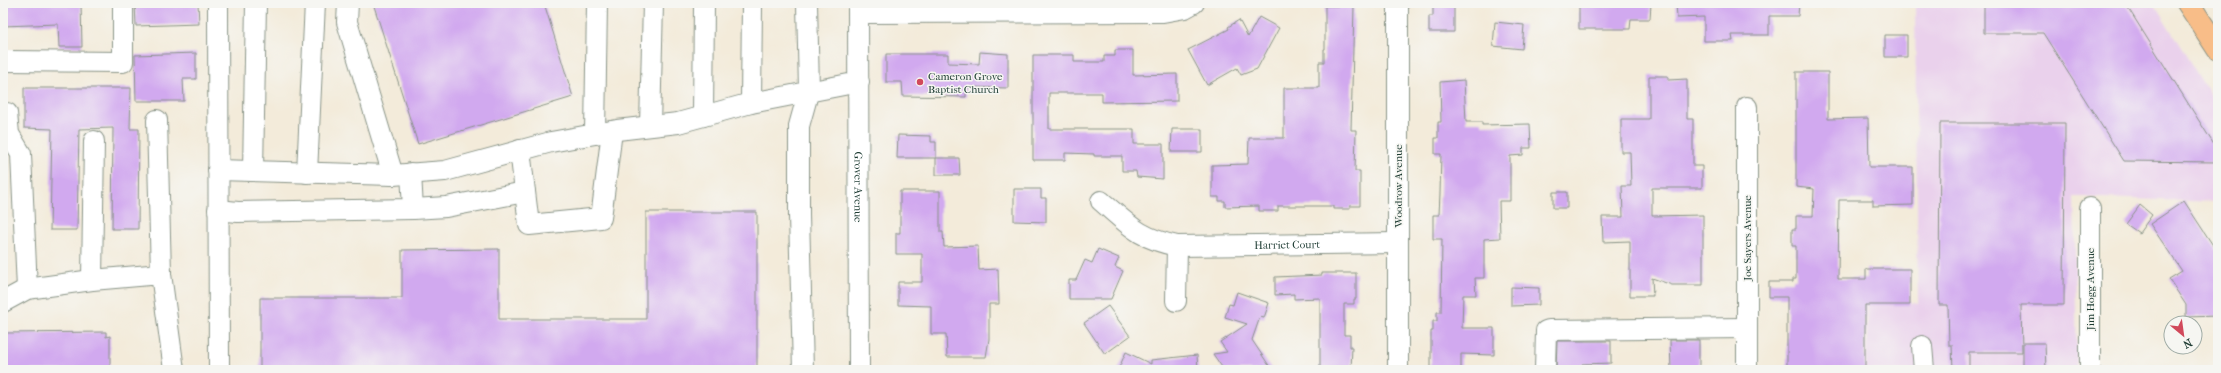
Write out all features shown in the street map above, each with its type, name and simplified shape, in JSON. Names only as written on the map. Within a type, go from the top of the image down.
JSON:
[{"type":"main road","points":[[2188,3],[2215,36]]},
{"type":"street","points":[[3,61],[123,62],[123,3]]},
{"type":"street","points":[[218,3],[219,370]]},
{"type":"street","points":[[253,171],[256,3]]},
{"type":"street","points":[[307,173],[315,3]]},
{"type":"street","points":[[348,3],[347,22],[402,174],[413,209]]},
{"type":"street","points":[[520,150],[529,225],[601,218],[603,132],[597,3]]},
{"type":"street","points":[[650,126],[653,3]]},
{"type":"street","points":[[703,116],[704,3]]},
{"type":"street","points":[[751,103],[752,3]]},
{"type":"street","points":[[804,370],[799,215],[799,126],[809,90],[807,3]]},
{"type":"street","points":[[859,8],[1163,12],[1185,8],[1194,3]]},
{"type":"street","name":"Woodrow Avenue","points":[[1398,3],[1398,370]]},
{"type":"street","name":"Grover Avenue","points":[[859,8],[859,370]]},
{"type":"street","points":[[218,170],[402,174],[445,171],[551,142],[603,132],[678,123],[751,103],[809,90],[859,82]]},
{"type":"street","name":"Joe Sayers Avenue","points":[[1747,107],[1747,370]]},
{"type":"street","points":[[6,113],[9,134],[21,154],[27,289]]},
{"type":"street","points":[[157,120],[161,274],[174,370]]},
{"type":"street","points":[[92,280],[94,141]]},
{"type":"street","points":[[218,210],[238,212],[413,209],[446,207],[525,192]]},
{"type":"street","name":"Harriet Court","points":[[1101,201],[1138,233],[1156,241],[1177,246],[1398,243]]},
{"type":"street","name":"Jim Hogg Avenue","points":[[2090,208],[2090,370]]},
{"type":"street","points":[[1176,301],[1177,246]]},
{"type":"street","points":[[3,302],[27,289],[92,280],[161,274]]},
{"type":"street","points":[[1545,370],[1546,331],[1549,330],[1747,328]]},
{"type":"street","points":[[1922,346],[1924,370]]},
{"type":"shaded area","points":[[1915,3],[2154,3],[2218,108],[2218,202],[2074,197],[2077,370],[1866,370],[1868,304],[1918,303]]},
{"type":"building","points":[[3,3],[81,3],[82,47],[59,47],[58,24],[3,26]]},
{"type":"building","points":[[135,3],[198,3],[199,24],[136,26]]},
{"type":"building","points":[[373,3],[544,3],[573,97],[418,144]]},
{"type":"building","points":[[1433,3],[1454,3],[1454,32],[1429,32],[1429,16],[1433,16]]},
{"type":"building","points":[[1579,3],[1651,3],[1650,19],[1631,19],[1630,29],[1579,29]]},
{"type":"building","points":[[1676,3],[1799,3],[1798,16],[1769,16],[1769,35],[1732,35],[1733,41],[1704,41],[1704,17],[1677,18]]},
{"type":"building","points":[[1984,3],[2125,3],[2218,151],[2218,162],[2124,161],[2043,33],[1984,33]]},
{"type":"building","points":[[1325,6],[1354,6],[1351,130],[1356,130],[1355,171],[1360,171],[1360,206],[1350,206],[1350,209],[1333,209],[1333,206],[1278,206],[1278,211],[1259,211],[1259,206],[1225,207],[1225,201],[1219,201],[1219,197],[1212,197],[1212,165],[1248,164],[1249,138],[1284,138],[1284,88],[1319,88],[1319,62],[1324,62],[1325,49]]},
{"type":"building","points":[[1259,17],[1279,28],[1257,69],[1241,75],[1237,68],[1207,85],[1188,50],[1229,29],[1228,27],[1239,20],[1248,37]]},
{"type":"building","points":[[1495,22],[1524,25],[1522,49],[1493,46]]},
{"type":"building","points":[[1885,35],[1907,35],[1907,57],[1885,57]]},
{"type":"building","points":[[1115,50],[1133,50],[1133,75],[1177,74],[1177,101],[1102,102],[1102,93],[1049,93],[1049,129],[1134,129],[1134,144],[1163,144],[1163,179],[1137,177],[1136,171],[1122,171],[1122,156],[1094,156],[1094,154],[1065,153],[1065,160],[1033,160],[1033,55],[1074,55],[1074,62],[1104,62],[1104,56],[1115,56]]},
{"type":"building","points":[[980,52],[1008,54],[1008,88],[966,87],[966,97],[903,96],[902,82],[886,82],[886,54],[948,54],[948,63],[979,64]]},
{"type":"building","points":[[196,53],[196,79],[183,79],[184,101],[136,101],[135,55]]},
{"type":"building","points":[[1796,72],[1828,72],[1828,119],[1868,118],[1869,167],[1913,167],[1913,205],[1873,206],[1873,200],[1839,200],[1838,279],[1866,279],[1866,269],[1910,269],[1910,305],[1865,305],[1865,370],[1787,370],[1787,297],[1769,297],[1769,282],[1793,282],[1793,279],[1796,279],[1796,246],[1792,246],[1792,229],[1796,229],[1796,216],[1813,216],[1814,189],[1796,187]]},
{"type":"building","points":[[1649,76],[1668,76],[1668,80],[1687,79],[1687,119],[1693,119],[1693,166],[1702,166],[1702,188],[1652,188],[1652,216],[1703,215],[1703,285],[1672,285],[1652,278],[1653,296],[1630,296],[1630,241],[1603,242],[1602,217],[1623,217],[1622,186],[1631,186],[1630,152],[1621,152],[1621,119],[1649,119]]},
{"type":"building","points":[[1464,80],[1466,122],[1482,122],[1482,125],[1530,124],[1531,148],[1523,148],[1523,155],[1510,156],[1510,201],[1499,201],[1500,238],[1484,239],[1484,278],[1475,278],[1476,295],[1463,295],[1462,328],[1494,328],[1494,355],[1461,354],[1461,370],[1431,370],[1431,331],[1433,331],[1433,321],[1437,321],[1437,312],[1441,312],[1442,239],[1433,239],[1433,215],[1439,215],[1440,193],[1441,154],[1435,154],[1435,138],[1438,138],[1438,122],[1441,122],[1440,82]]},
{"type":"building","points":[[24,88],[131,88],[130,129],[139,129],[138,229],[112,229],[113,128],[79,129],[77,230],[50,230],[52,129],[24,128]]},
{"type":"building","points":[[1940,123],[2065,123],[2064,305],[2021,305],[2022,352],[1969,352],[1969,370],[1953,370],[1952,345],[1949,345],[1948,305],[1939,305]]},
{"type":"building","points":[[1172,129],[1202,129],[1202,152],[1171,152]]},
{"type":"building","points":[[898,135],[931,136],[931,142],[936,142],[936,158],[897,158]]},
{"type":"building","points":[[936,158],[959,158],[960,175],[936,175]]},
{"type":"building","points":[[1014,189],[1041,189],[1041,198],[1046,198],[1046,222],[1014,221]]},
{"type":"building","points":[[900,191],[940,191],[940,232],[943,232],[944,247],[978,246],[979,270],[998,269],[999,304],[989,304],[989,339],[986,357],[947,357],[946,334],[931,334],[931,306],[898,305],[898,282],[922,282],[922,254],[896,254],[896,233],[900,233]]},
{"type":"building","points":[[1553,192],[1567,192],[1567,208],[1553,208]]},
{"type":"building","points":[[2184,201],[2218,253],[2218,316],[2186,315],[2186,305],[2169,279],[2182,271],[2150,224]]},
{"type":"building","points":[[2140,205],[2152,215],[2139,233],[2126,224]]},
{"type":"building","points":[[646,212],[757,212],[757,370],[260,370],[260,298],[402,298],[402,250],[499,249],[499,319],[646,319]]},
{"type":"building","points":[[1098,249],[1119,258],[1115,267],[1123,271],[1111,299],[1069,299],[1069,280],[1076,280],[1085,260],[1092,263]]},
{"type":"building","points":[[1322,273],[1356,273],[1356,299],[1354,299],[1354,304],[1344,304],[1344,335],[1350,335],[1350,347],[1352,347],[1351,370],[1320,370],[1320,298],[1294,299],[1294,294],[1275,295],[1275,277],[1322,275]]},
{"type":"building","points":[[1511,287],[1539,288],[1539,305],[1511,306]]},
{"type":"building","points":[[1237,292],[1269,303],[1264,318],[1260,317],[1252,340],[1272,370],[1224,370],[1213,354],[1227,352],[1220,342],[1247,324],[1225,317],[1229,304],[1233,305]]},
{"type":"building","points":[[1108,306],[1130,336],[1105,354],[1084,323]]},
{"type":"building","points":[[106,332],[106,337],[110,336],[110,370],[3,370],[3,333]]},
{"type":"building","points":[[1670,340],[1699,340],[1699,370],[1671,370]]},
{"type":"building","points":[[1557,341],[1611,341],[1611,363],[1582,364],[1582,370],[1556,370]]},
{"type":"building","points":[[2023,343],[2045,343],[2046,370],[2023,370]]},
{"type":"building","points":[[1126,352],[1151,364],[1151,360],[1197,355],[1198,370],[1118,370]]},
{"type":"place","name":"Cameron Grove Baptist Church","points":[[920,82]]}]
